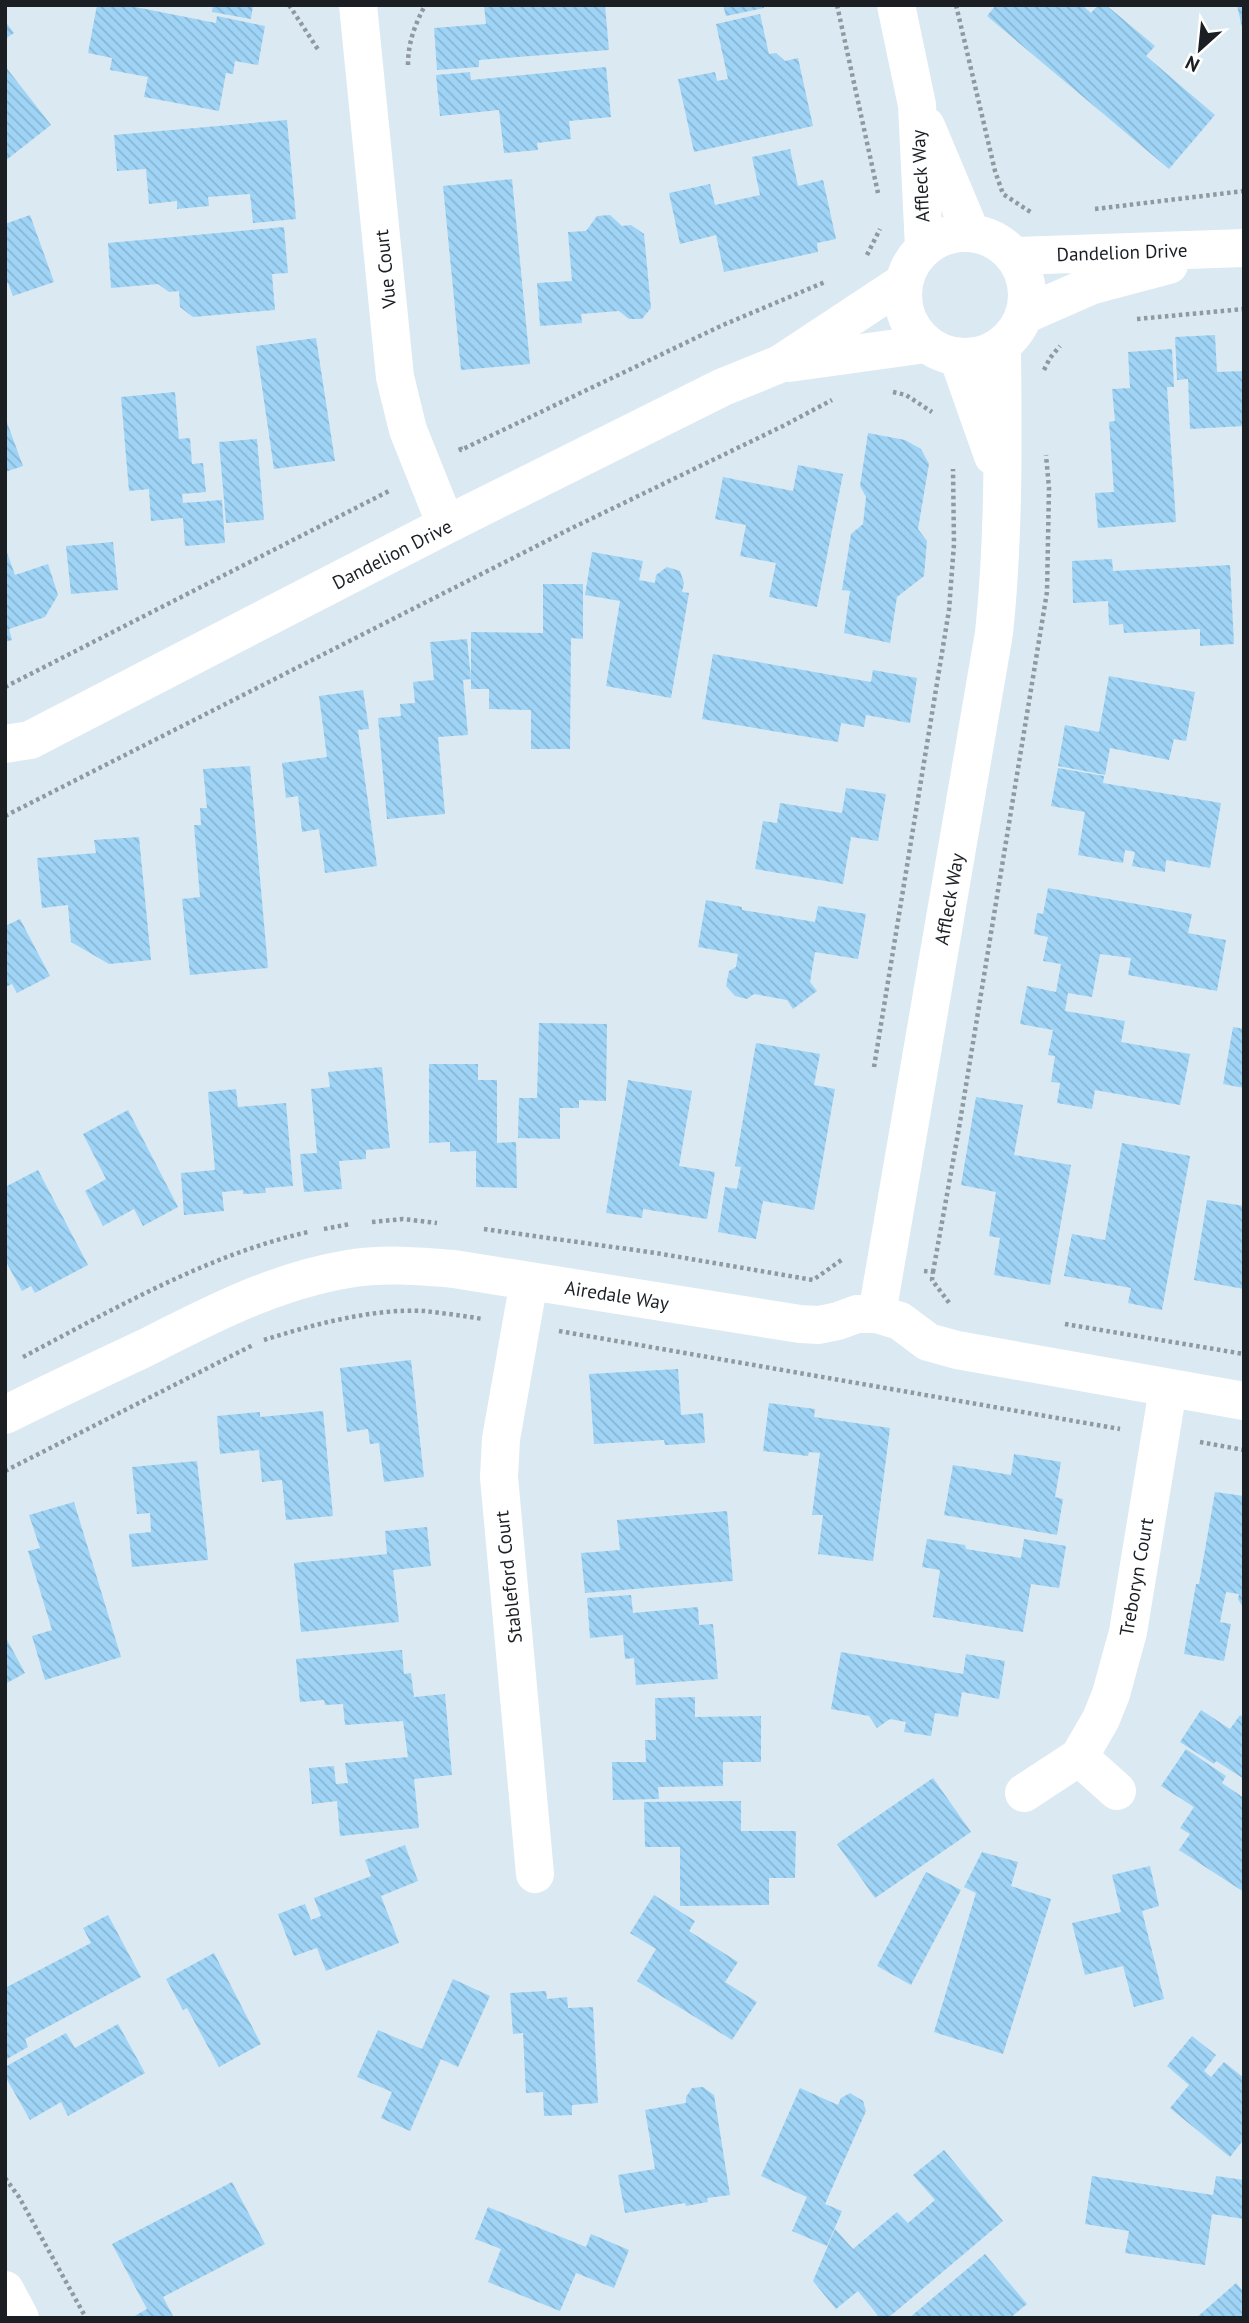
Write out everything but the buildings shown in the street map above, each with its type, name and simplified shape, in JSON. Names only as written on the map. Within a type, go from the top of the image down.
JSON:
[{"type":"street","name":"Vue Court","points":[[358,5],[395,377],[408,430],[446,525]]},
{"type":"street","name":"Affleck Way","points":[[896,5],[917,105],[924,248]]},
{"type":"street","name":"Affleck Way","points":[[917,105],[971,233]]},
{"type":"street","points":[[971,233],[1001,244],[1013,256],[1022,269],[1027,284],[1027,300],[1024,315],[1015,332],[1002,345],[974,357],[942,350],[915,331],[907,316],[904,282],[912,264],[924,248],[946,236],[971,233]]},
{"type":"street","name":"Dandelion Drive","points":[[1013,256],[1238,248]]},
{"type":"street","name":"Dandelion Drive","points":[[1024,315],[1090,286],[1238,248]]},
{"type":"street","name":"Dandelion Drive","points":[[5,744],[30,740],[446,525],[723,387],[780,364],[904,282]]},
{"type":"street","name":"Affleck Way","points":[[877,1314],[994,633],[999,590],[1002,345]]},
{"type":"street","name":"Dandelion Drive","points":[[780,364],[942,350]]},
{"type":"street","name":"Affleck Way","points":[[942,350],[1002,481]]},
{"type":"street","name":"Airedale Way","points":[[5,1415],[200,1319],[263,1292],[349,1268],[400,1265],[454,1269],[800,1324],[819,1325],[857,1314],[877,1314]]},
{"type":"street","name":"Stableford Court","points":[[528,1281],[501,1439],[499,1477],[535,1874]]},
{"type":"street","points":[[877,1314],[900,1321],[928,1342],[957,1350],[1244,1401]]},
{"type":"street","name":"Treboryn Court","points":[[1024,1793],[1079,1757],[1101,1719],[1121,1663],[1168,1389]]},
{"type":"street","points":[[1079,1757],[1117,1791]]},
{"type":"street","points":[[5,2290],[20,2318]]},
{"type":"path","points":[[408,66],[412,33],[425,5]]},
{"type":"path","points":[[837,5],[879,199]]},
{"type":"path","points":[[956,5],[995,171],[1003,194],[1035,215]]},
{"type":"path","points":[[1089,210],[1244,191]]},
{"type":"path","points":[[862,262],[869,254],[881,225]]},
{"type":"path","points":[[457,439],[461,450],[723,325],[831,279]]},
{"type":"path","points":[[1133,319],[1244,309]]},
{"type":"path","points":[[1042,376],[1050,358],[1062,344]]},
{"type":"path","points":[[887,391],[906,394],[932,412],[938,424]]},
{"type":"path","points":[[5,816],[572,528],[835,399]]},
{"type":"path","points":[[932,412],[939,405]]},
{"type":"path","points":[[874,1070],[949,610],[954,544],[953,465]]},
{"type":"path","points":[[5,687],[390,491]]},
{"type":"path","points":[[843,1259],[855,1261]]},
{"type":"path","points":[[920,1270],[933,1272],[932,1280],[950,1305]]},
{"type":"path","points":[[5,1471],[260,1341],[306,1327],[365,1315],[422,1311],[491,1320]]},
{"type":"path","points":[[1057,1323],[1244,1354]]},
{"type":"path","points":[[549,1330],[1121,1429]]},
{"type":"path","points":[[1196,1441],[1244,1450]]},
{"type":"path","points":[[5,2178],[19,2197],[86,2318]]}]
